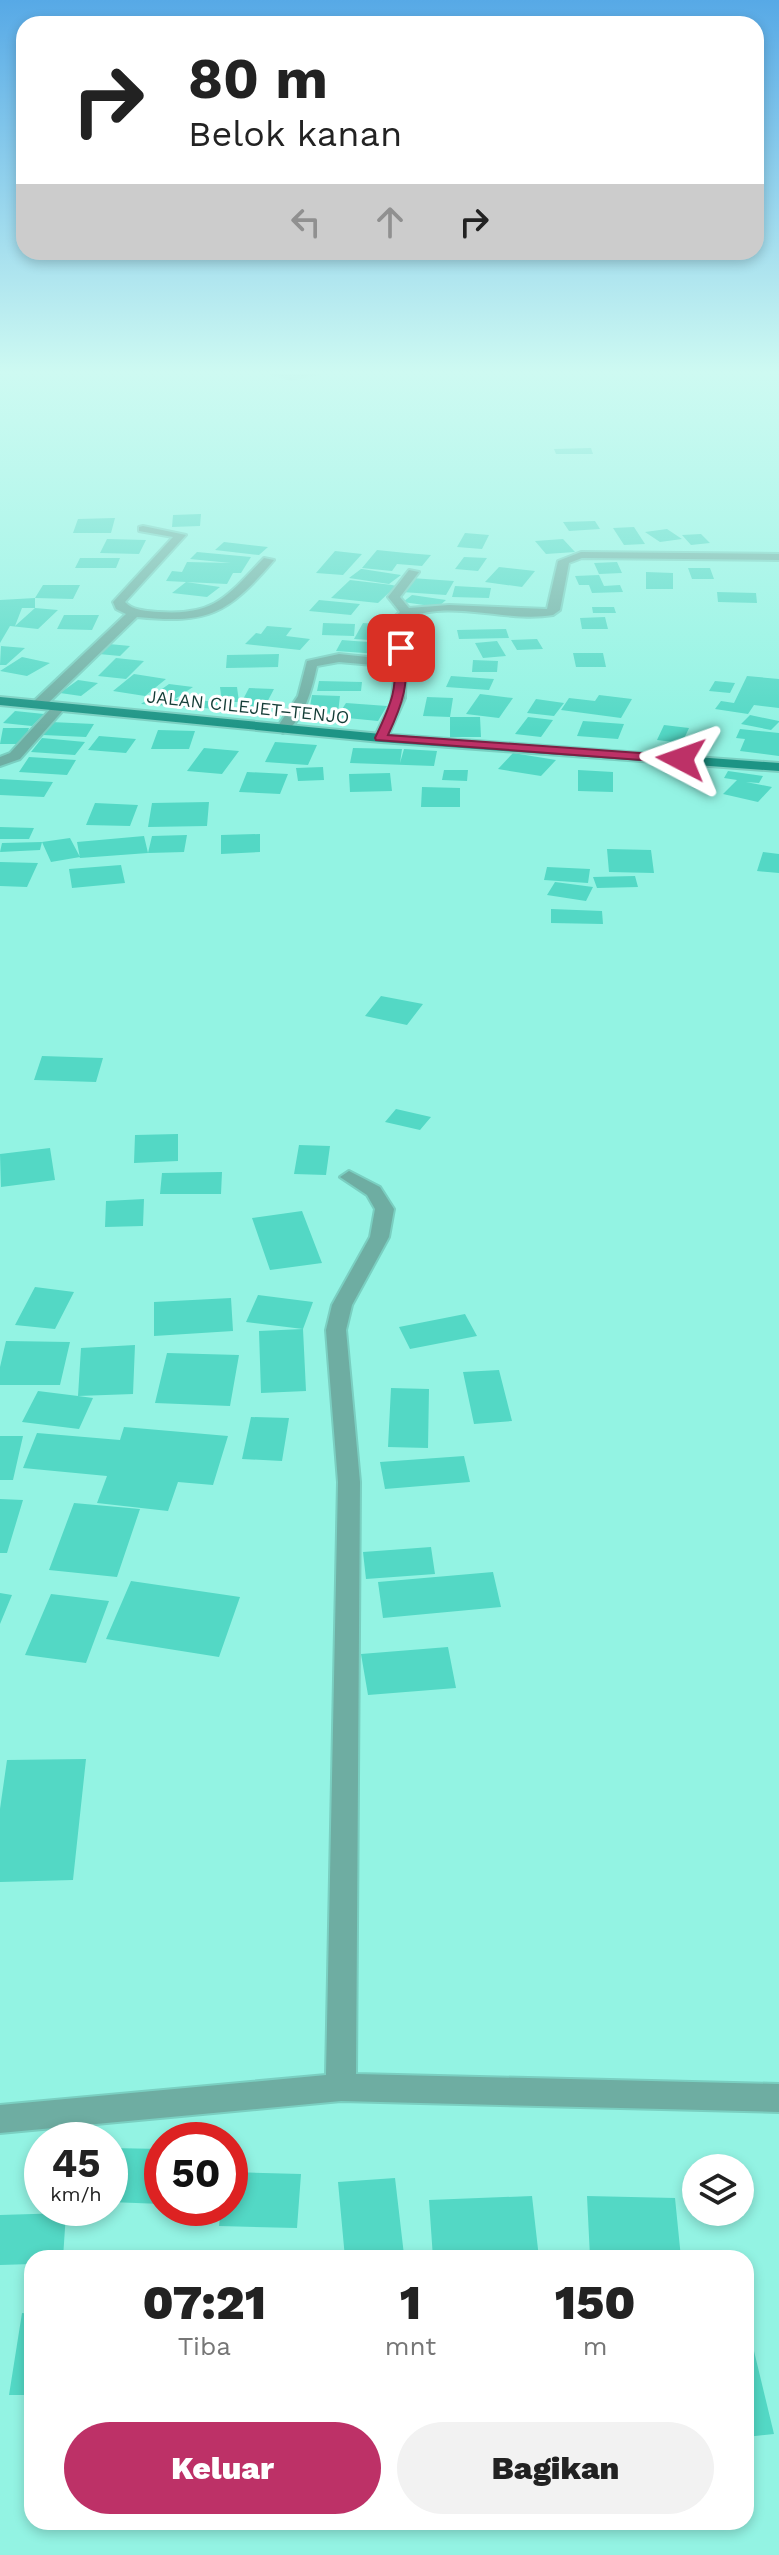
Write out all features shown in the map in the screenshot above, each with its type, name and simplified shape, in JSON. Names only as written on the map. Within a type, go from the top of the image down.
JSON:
[{"type":"main road","name":"JALAN CILEJET–TENJO","points":[[0,701],[381,738],[779,767]]},
{"type":"street","points":[[143,529],[181,535],[119,602],[120,607],[134,613],[207,616],[219,610],[268,560]]},
{"type":"street","points":[[381,738],[399,701],[402,679],[399,664],[401,616],[406,612],[433,609],[549,613],[554,610],[564,561],[581,555],[779,557]]},
{"type":"street","points":[[406,612],[394,597],[413,572]]},
{"type":"street","points":[[38,705],[134,613]]},
{"type":"street","points":[[283,729],[304,696],[311,664],[339,658],[399,664]]},
{"type":"street","points":[[0,762],[15,756],[60,707]]},
{"type":"street","points":[[341,2087],[349,1482],[336,1330],[341,1307],[379,1239],[385,1218],[380,1197],[366,1185],[349,1177]]},
{"type":"street","points":[[0,2119],[341,2087],[779,2098]]},
{"type":"building","points":[[201,514],[200,526],[172,527],[173,515]]},
{"type":"building","points":[[115,518],[111,533],[73,533],[78,519]]},
{"type":"building","points":[[595,521],[600,529],[569,531],[563,522]]},
{"type":"building","points":[[634,527],[645,544],[624,545],[613,528]]},
{"type":"building","points":[[667,529],[682,539],[660,542],[645,532]]},
{"type":"building","points":[[465,533],[489,535],[482,549],[457,547]]},
{"type":"building","points":[[701,534],[710,543],[691,545],[682,535]]},
{"type":"building","points":[[107,539],[146,540],[139,554],[100,553]]},
{"type":"building","points":[[563,539],[575,552],[546,554],[535,541]]},
{"type":"building","points":[[224,542],[268,547],[259,555],[215,550]]},
{"type":"building","points":[[377,550],[431,555],[422,566],[397,564],[392,571],[362,568]]},
{"type":"building","points":[[335,551],[362,554],[343,575],[316,573]]},
{"type":"building","points":[[197,552],[251,557],[241,573],[233,573],[227,584],[166,581],[172,571],[182,572],[187,562],[231,563],[190,559]]},
{"type":"building","points":[[464,557],[487,558],[478,571],[455,569]]},
{"type":"building","points":[[80,558],[120,558],[116,568],[75,568]]},
{"type":"building","points":[[617,562],[622,573],[599,574],[594,563]]},
{"type":"building","points":[[499,567],[535,571],[522,587],[485,582]]},
{"type":"building","points":[[688,568],[710,568],[714,579],[692,579]]},
{"type":"building","points":[[361,569],[401,575],[389,584],[349,578]]},
{"type":"building","points":[[646,572],[673,573],[673,589],[646,589]]},
{"type":"building","points":[[599,575],[604,586],[620,585],[623,592],[592,593],[589,585],[579,585],[575,576]]},
{"type":"building","points":[[411,578],[454,581],[446,595],[402,592]]},
{"type":"building","points":[[350,580],[396,586],[378,603],[331,598]]},
{"type":"building","points":[[186,582],[220,587],[207,597],[172,593]]},
{"type":"building","points":[[43,585],[80,585],[73,599],[35,598]]},
{"type":"building","points":[[455,586],[491,588],[489,598],[452,597]]},
{"type":"building","points":[[717,592],[756,593],[757,603],[718,602]]},
{"type":"building","points":[[412,595],[446,600],[438,607],[403,602]]},
{"type":"building","points":[[35,598],[35,608],[58,610],[38,629],[10,626],[0,643],[0,600]],"holes":[[[22,608],[35,608],[15,626]]]},
{"type":"building","points":[[319,600],[360,604],[351,615],[309,611]]},
{"type":"building","points":[[592,607],[614,607],[616,613],[593,613]]},
{"type":"building","points":[[64,615],[99,615],[92,630],[57,629]]},
{"type":"building","points":[[605,617],[608,629],[582,629],[580,618]]},
{"type":"building","points":[[323,623],[355,624],[354,636],[322,635]]},
{"type":"building","points":[[363,623],[394,625],[385,641],[354,639]]},
{"type":"building","points":[[267,626],[292,628],[286,636],[310,639],[300,650],[245,644]]},
{"type":"building","points":[[506,629],[509,638],[459,639],[457,630]]},
{"type":"building","points":[[537,639],[543,649],[517,650],[511,640]]},
{"type":"building","points":[[342,640],[384,643],[379,654],[336,651]]},
{"type":"building","points":[[497,641],[506,656],[483,658],[475,643]]},
{"type":"building","points":[[109,644],[130,646],[120,656],[99,654]]},
{"type":"building","points":[[1,646],[25,648],[6,665],[0,665]]},
{"type":"building","points":[[573,653],[603,653],[606,667],[576,667]]},
{"type":"building","points":[[279,654],[278,667],[226,668],[227,655]]},
{"type":"building","points":[[22,657],[50,663],[27,676],[0,671]]},
{"type":"building","points":[[116,658],[144,661],[126,679],[98,676]]},
{"type":"building","points":[[473,660],[498,661],[497,672],[472,672]]},
{"type":"building","points":[[134,674],[166,679],[145,696],[113,691]]},
{"type":"building","points":[[451,676],[494,679],[489,690],[446,687]]},
{"type":"building","points":[[747,676],[779,679],[779,708],[754,705],[748,714],[715,709],[721,701],[734,703]]},
{"type":"building","points":[[78,680],[98,683],[81,696],[60,693]]},
{"type":"building","points":[[319,681],[362,682],[361,691],[317,691]]},
{"type":"building","points":[[715,681],[735,683],[730,693],[709,691]]},
{"type":"building","points":[[169,684],[193,687],[175,699],[222,702],[218,709],[141,704]]},
{"type":"building","points":[[220,687],[237,687],[239,702],[222,702]]},
{"type":"building","points":[[249,688],[274,689],[263,710],[238,709]]},
{"type":"building","points":[[480,694],[513,698],[499,718],[466,714]]},
{"type":"building","points":[[312,695],[340,696],[338,713],[309,712]]},
{"type":"building","points":[[599,695],[632,699],[621,718],[561,710],[569,698],[595,701]]},
{"type":"building","points":[[427,697],[453,698],[450,717],[423,716]]},
{"type":"building","points":[[536,699],[564,703],[554,716],[527,713]]},
{"type":"building","points":[[346,703],[387,706],[378,721],[337,717]]},
{"type":"building","points":[[15,711],[44,714],[32,726],[3,723]]},
{"type":"building","points":[[750,715],[779,722],[771,730],[741,724]]},
{"type":"building","points":[[450,717],[480,717],[481,737],[450,737]]},
{"type":"building","points":[[528,717],[553,720],[541,737],[515,734]]},
{"type":"building","points":[[583,721],[624,724],[618,739],[577,736]]},
{"type":"building","points":[[51,722],[94,724],[86,737],[43,735]]},
{"type":"building","points":[[664,725],[689,728],[682,743],[657,740]]},
{"type":"building","points":[[3,728],[29,728],[23,744],[0,744]]},
{"type":"building","points":[[740,729],[779,733],[779,756],[740,751],[745,739],[736,738]]},
{"type":"building","points":[[158,730],[195,731],[189,749],[151,749]]},
{"type":"building","points":[[99,736],[136,739],[126,753],[88,750]]},
{"type":"building","points":[[42,738],[85,742],[75,755],[31,752]]},
{"type":"building","points":[[275,742],[317,745],[308,765],[265,762]]},
{"type":"building","points":[[204,748],[239,751],[222,774],[187,771]]},
{"type":"building","points":[[353,748],[402,749],[400,763],[404,749],[437,751],[434,766],[350,763]]},
{"type":"building","points":[[513,753],[556,760],[541,776],[498,769]]},
{"type":"building","points":[[29,757],[76,760],[67,775],[19,772]]},
{"type":"building","points":[[323,767],[324,780],[298,781],[296,768]]},
{"type":"building","points":[[444,770],[468,770],[467,781],[442,780]]},
{"type":"building","points":[[578,770],[613,772],[613,792],[578,791]]},
{"type":"building","points":[[728,771],[763,776],[759,783],[746,782],[772,787],[758,802],[723,794],[737,780],[724,778]]},
{"type":"building","points":[[247,772],[288,774],[280,794],[239,792]]},
{"type":"building","points":[[390,773],[392,791],[350,792],[349,774]]},
{"type":"building","points":[[0,779],[53,782],[44,797],[0,795]]},
{"type":"building","points":[[422,787],[460,788],[460,807],[421,807]]},
{"type":"building","points":[[209,802],[207,826],[148,827],[152,803]]},
{"type":"building","points":[[95,803],[138,805],[130,826],[86,825]]},
{"type":"building","points":[[0,827],[34,828],[29,839],[0,839]]},
{"type":"building","points":[[260,834],[260,852],[221,854],[221,835]]},
{"type":"building","points":[[187,835],[184,852],[148,853],[152,836]]},
{"type":"building","points":[[144,836],[148,853],[80,858],[77,842]]},
{"type":"building","points":[[70,838],[80,857],[51,862],[42,842]]},
{"type":"building","points":[[42,842],[40,850],[0,852],[2,843]]},
{"type":"building","points":[[607,849],[651,850],[654,873],[609,872]]},
{"type":"building","points":[[763,852],[779,854],[779,873],[757,871]]},
{"type":"building","points":[[0,862],[38,863],[27,887],[0,886]]},
{"type":"building","points":[[121,865],[125,883],[72,888],[69,869]]},
{"type":"building","points":[[547,867],[590,869],[588,883],[544,880]]},
{"type":"building","points":[[635,876],[638,887],[597,888],[593,877]]},
{"type":"building","points":[[555,882],[593,887],[586,901],[547,895]]},
{"type":"building","points":[[551,909],[602,911],[603,924],[551,923]]},
{"type":"building","points":[[381,996],[423,1004],[407,1025],[365,1016]]},
{"type":"building","points":[[42,1056],[103,1058],[96,1082],[34,1080]]},
{"type":"building","points":[[396,1109],[431,1117],[420,1130],[385,1122]]},
{"type":"building","points":[[178,1134],[178,1161],[134,1163],[135,1135]]},
{"type":"building","points":[[299,1145],[330,1146],[326,1175],[294,1174]]},
{"type":"building","points":[[50,1148],[55,1180],[1,1187],[0,1154]]},
{"type":"building","points":[[222,1172],[221,1194],[160,1194],[162,1173]]},
{"type":"building","points":[[144,1199],[143,1226],[105,1227],[106,1201]]},
{"type":"building","points":[[302,1211],[322,1263],[270,1270],[252,1218]]},
{"type":"building","points":[[35,1287],[74,1292],[55,1329],[15,1325]]},
{"type":"building","points":[[258,1295],[313,1302],[303,1329],[246,1322]]},
{"type":"building","points":[[231,1298],[233,1331],[154,1336],[154,1302]]},
{"type":"building","points":[[465,1314],[477,1336],[410,1349],[399,1327]]},
{"type":"building","points":[[303,1329],[306,1391],[261,1393],[259,1331]]},
{"type":"building","points":[[6,1341],[70,1342],[60,1385],[0,1385],[0,1367]]},
{"type":"building","points":[[135,1345],[133,1394],[78,1396],[81,1348]]},
{"type":"building","points":[[167,1353],[239,1355],[230,1406],[155,1403]]},
{"type":"building","points":[[499,1370],[512,1421],[474,1424],[463,1372]]},
{"type":"building","points":[[391,1388],[429,1389],[428,1448],[388,1447]]},
{"type":"building","points":[[38,1391],[93,1398],[79,1429],[22,1422]]},
{"type":"building","points":[[251,1417],[289,1418],[282,1461],[242,1459]]},
{"type":"building","points":[[124,1427],[228,1436],[213,1485],[178,1482],[168,1511],[97,1503],[107,1476],[23,1468],[37,1433],[120,1440]]},
{"type":"building","points":[[0,1436],[23,1436],[13,1480],[0,1480]]},
{"type":"building","points":[[464,1456],[470,1482],[385,1489],[380,1462]]},
{"type":"building","points":[[0,1499],[23,1500],[7,1553],[0,1553]]},
{"type":"building","points":[[74,1503],[140,1509],[117,1577],[49,1570]]},
{"type":"building","points":[[431,1547],[435,1574],[366,1579],[363,1552]]},
{"type":"building","points":[[493,1572],[501,1607],[383,1618],[378,1582]]},
{"type":"building","points":[[131,1581],[240,1597],[219,1657],[106,1639]]},
{"type":"building","points":[[0,1593],[12,1595],[0,1624]]},
{"type":"building","points":[[51,1594],[109,1601],[86,1663],[25,1655]]},
{"type":"building","points":[[448,1647],[456,1688],[368,1695],[361,1654]]},
{"type":"building","points":[[86,1759],[73,1880],[0,1882],[0,1809],[7,1760]]},
{"type":"building","points":[[128,2148],[144,2149],[144,2203],[128,2203]]},
{"type":"building","points":[[248,2173],[301,2174],[297,2228],[219,2226],[248,2226]]},
{"type":"building","points":[[395,2178],[403,2250],[344,2250],[338,2182]]},
{"type":"building","points":[[532,2196],[538,2250],[432,2250],[429,2200]]},
{"type":"building","points":[[587,2196],[675,2198],[680,2250],[590,2250]]},
{"type":"building","points":[[24,2214],[24,2226],[65,2226],[64,2250],[24,2250],[24,2264],[0,2265],[0,2215]]},
{"type":"building","points":[[22,2313],[24,2313],[24,2395],[9,2395]]},
{"type":"building","points":[[754,2351],[774,2434],[754,2436]]},
{"type":"route","points":[[401,648],[399,701],[381,738],[681,759]]}]
